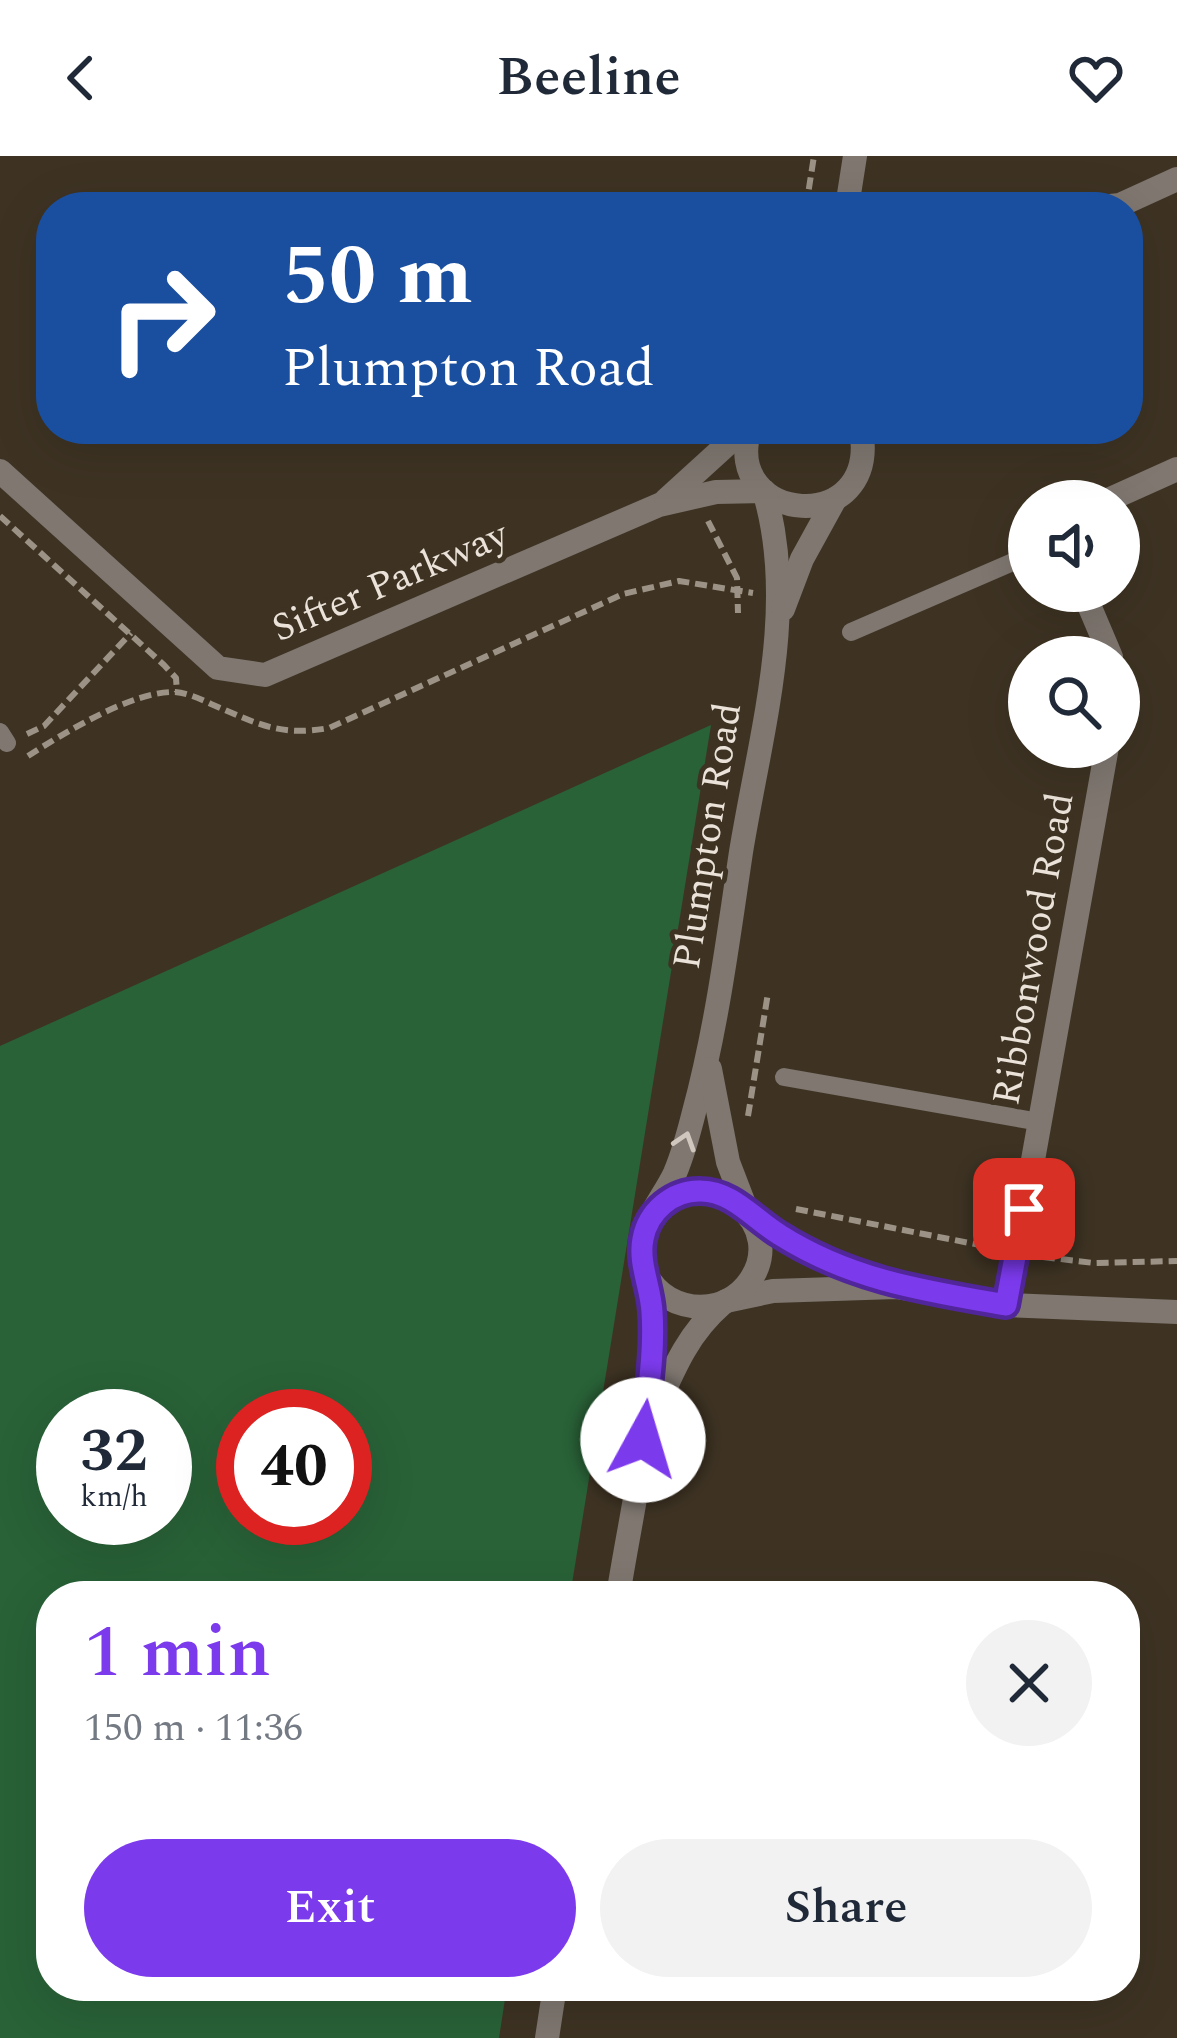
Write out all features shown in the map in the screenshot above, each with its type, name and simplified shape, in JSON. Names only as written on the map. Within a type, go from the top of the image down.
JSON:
[{"type":"street","points":[[849,192],[855,156]]},
{"type":"street","points":[[1143,195],[1177,179]]},
{"type":"street","name":"Sifter Parkway","points":[[659,505],[730,444]]},
{"type":"street","name":"Plumpton Road","points":[[620,1581],[653,1343],[641,1256],[643,1236],[675,1173],[708,1061],[778,610],[776,542],[764,491],[752,475],[746,444]]},
{"type":"street","name":"Plumpton Road","points":[[778,610],[835,499],[854,482],[862,464],[861,444]]},
{"type":"street","points":[[1140,486],[1177,469]]},
{"type":"street","name":"Sifter Parkway","points":[[0,471],[218,668],[266,675],[659,505],[716,492],[764,491]]},
{"type":"street","points":[[764,491],[800,508],[835,499]]},
{"type":"street","name":"Ribbonwood Road","points":[[1006,1305],[1103,768]]},
{"type":"street","name":"Plumpton Road","points":[[643,1440],[682,1350],[700,1323],[749,1283],[758,1263],[756,1229],[728,1162],[708,1061]]},
{"type":"street","points":[[651,1217],[664,1202],[683,1193],[718,1193],[819,1257],[896,1287]]},
{"type":"street","points":[[647,1276],[659,1292],[696,1308],[792,1289],[896,1287],[1006,1305],[1177,1312]]},
{"type":"street","points":[[547,2038],[553,2001]]},
{"type":"lane","points":[[850,632],[1008,564]]},
{"type":"lane","points":[[784,1077],[1040,1122]]},
{"type":"path","points":[[808,192],[814,156]]},
{"type":"path","points":[[0,516],[176,678],[176,692]]},
{"type":"path","points":[[18,762],[108,713],[176,692],[272,730],[298,734],[329,728],[623,594],[679,581],[778,610]]},
{"type":"path","points":[[4,737],[44,726],[131,633]]},
{"type":"path","points":[[789,1208],[1094,1264],[1177,1261]]},
{"type":"green space","points":[[711,725],[572,1581],[36,1581],[36,2001],[505,2001],[499,2038],[0,2038],[0,1046]]},
{"type":"route","points":[[643,1440],[653,1343],[652,1307],[641,1256],[651,1217],[664,1202],[700,1190],[718,1193],[819,1257],[896,1287],[1006,1305],[1024,1209]]}]
